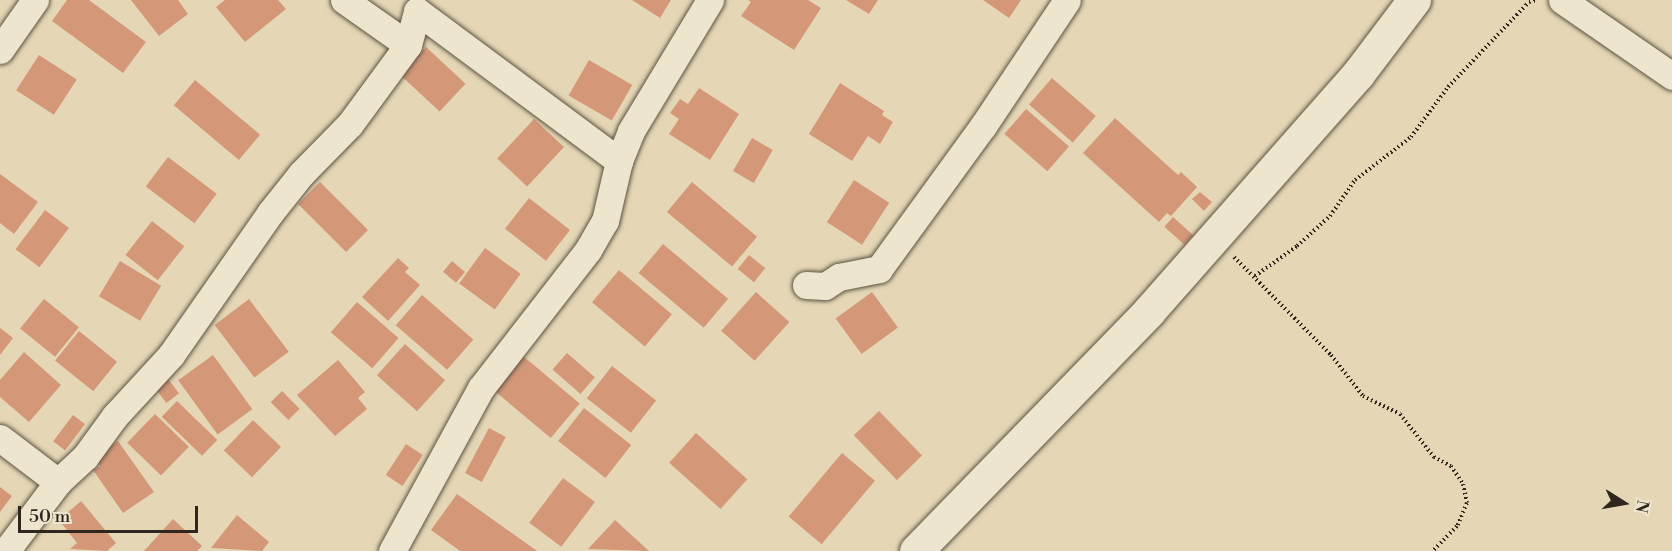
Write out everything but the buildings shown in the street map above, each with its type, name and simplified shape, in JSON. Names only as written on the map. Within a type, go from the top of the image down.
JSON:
[{"type":"street","points":[[0,50],[35,0]]},
{"type":"street","points":[[344,0],[408,45]]},
{"type":"street","points":[[392,551],[482,388],[588,250],[605,221],[619,161],[631,132],[710,0]]},
{"type":"street","points":[[806,285],[825,286],[839,277],[879,269],[983,126],[1067,0]]},
{"type":"street","points":[[915,551],[1149,311],[1358,74],[1414,0]]},
{"type":"street","points":[[1562,0],[1672,76]]},
{"type":"street","points":[[6,551],[58,482],[85,457],[115,416],[171,355],[270,213],[350,124],[408,45],[419,6],[619,161]]},
{"type":"street","points":[[0,438],[58,482]]},
{"type":"path","points":[[1255,276],[1297,246],[1330,216],[1355,180],[1411,137],[1448,87],[1529,2],[1537,0]]},
{"type":"path","points":[[1213,239],[1255,276],[1363,396],[1400,414],[1434,458],[1452,466],[1463,484],[1467,503],[1457,526],[1434,551]]}]
